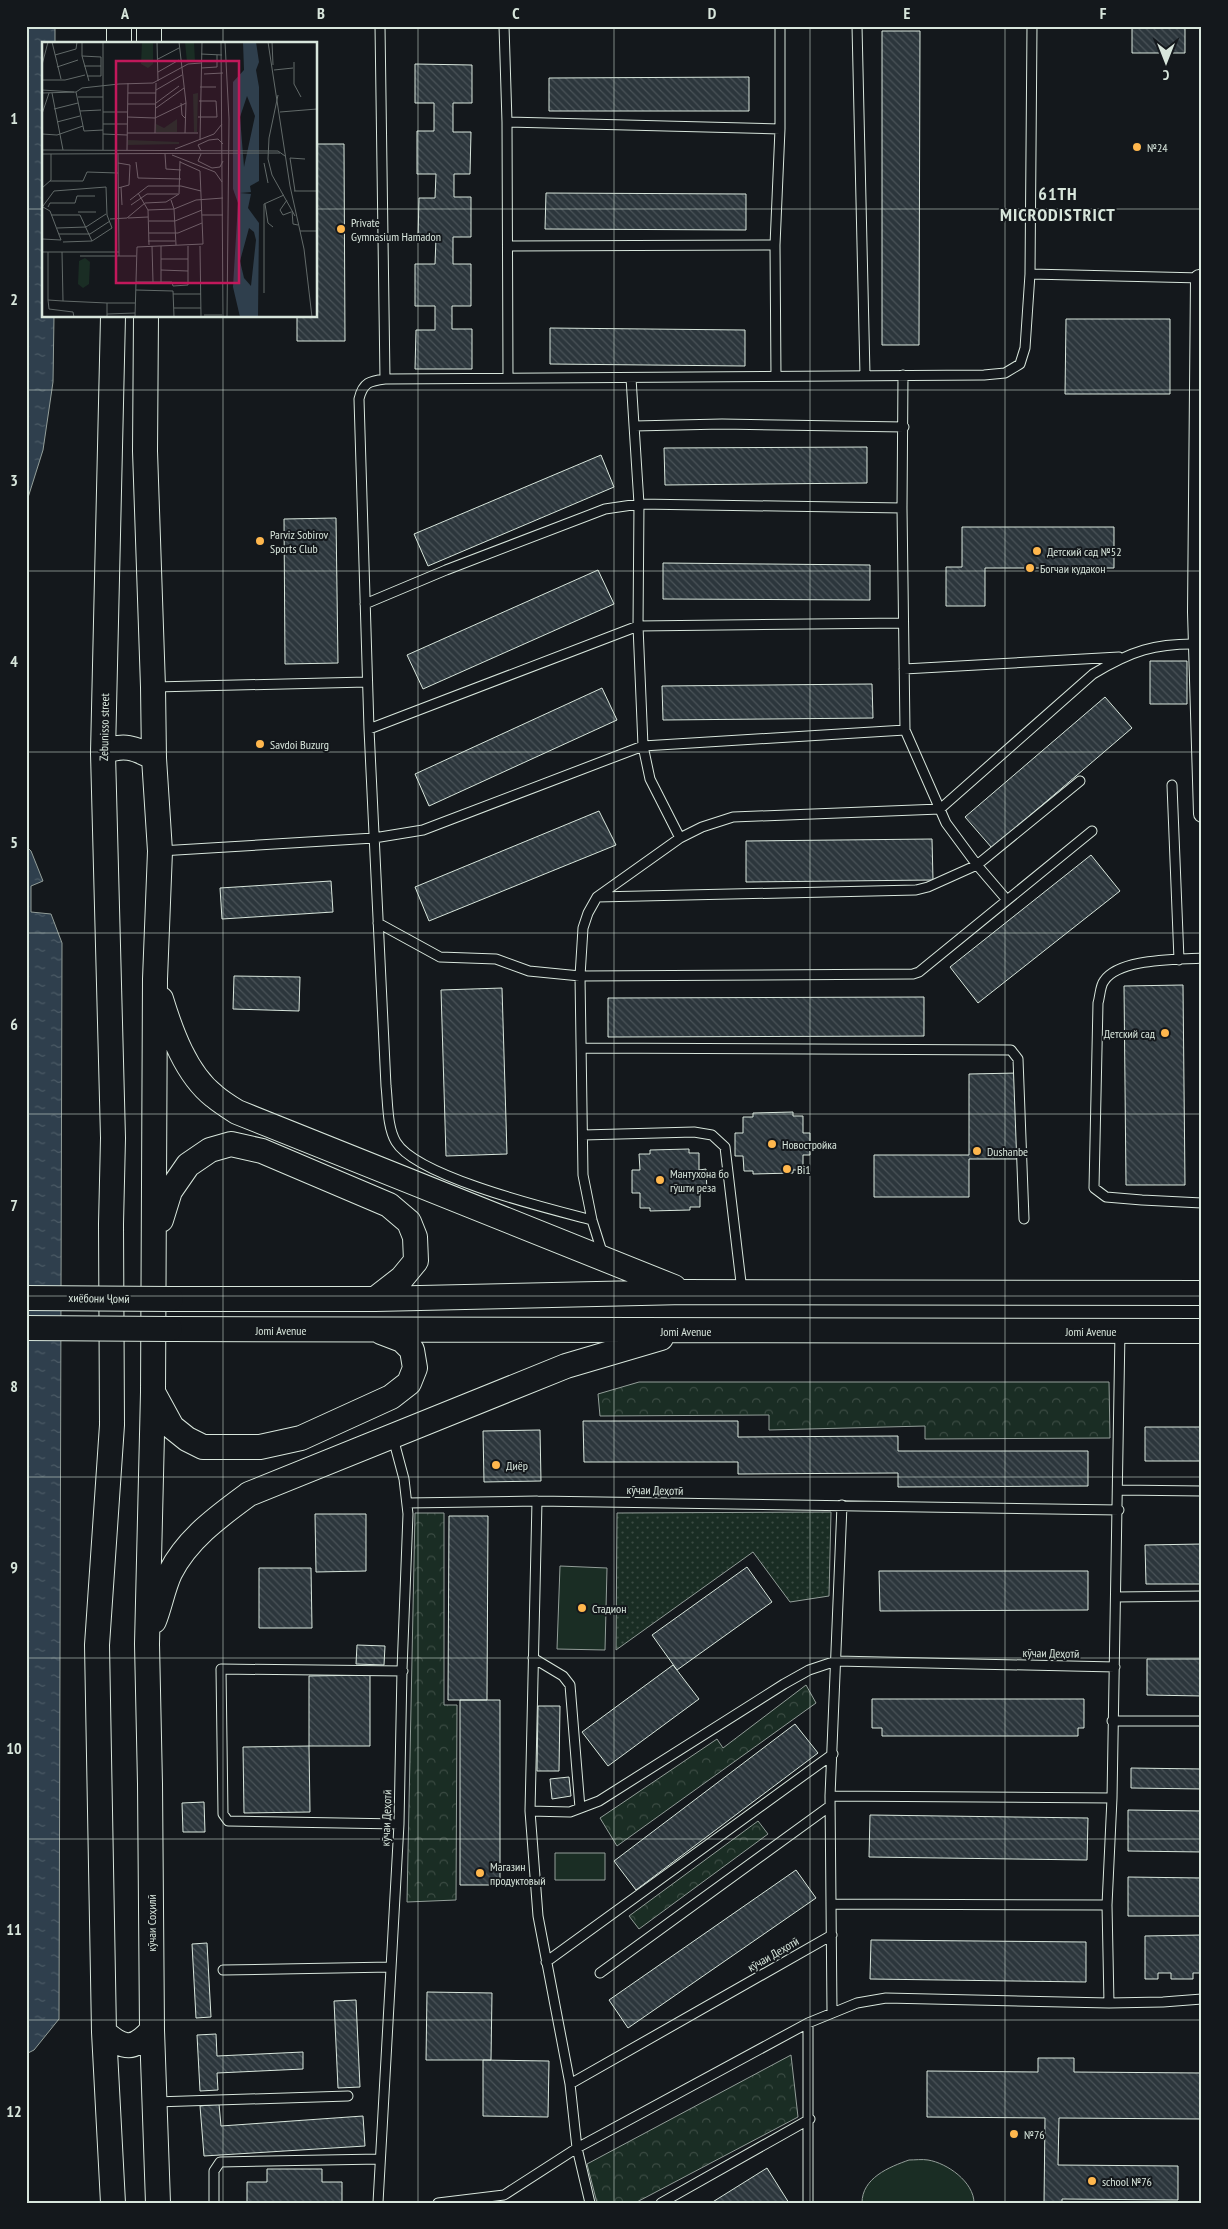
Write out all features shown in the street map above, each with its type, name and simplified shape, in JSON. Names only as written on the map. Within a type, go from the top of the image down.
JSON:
[{"type":"main road","points":[[119,42],[120,26]]},
{"type":"main road","points":[[149,26],[149,42]]},
{"type":"main road","name":"Zebunisso street","points":[[113,318],[103,753],[113,1138],[110,1224],[112,1425],[97,1645],[104,2032],[113,2203]]},
{"type":"main road","points":[[146,318],[145,451],[154,758],[160,851],[155,979],[167,1019],[190,1069],[213,1096],[237,1112],[685,1292]]},
{"type":"main road","points":[[103,753],[113,748],[127,747],[140,750],[154,758]]},
{"type":"main road","name":"кӯчаи Соҳилӣ","points":[[155,979],[153,1392],[147,1644],[152,2030],[158,2203]]},
{"type":"main road","points":[[154,1241],[170,1191],[188,1165],[210,1150],[231,1144],[262,1151],[389,1205],[409,1222],[416,1237],[416,1261],[402,1278],[375,1299]]},
{"type":"main road","points":[[375,1299],[685,1292],[1202,1294]]},
{"type":"main road","name":"хиёбони Ҷомӣ","points":[[26,1298],[375,1299]]},
{"type":"main road","name":"Jomi Avenue","points":[[26,1328],[1202,1331]]},
{"type":"main road","points":[[153,1392],[172,1427],[187,1439],[203,1447],[260,1447],[301,1438],[392,1397],[410,1382],[415,1368],[412,1350],[402,1340],[377,1330]]},
{"type":"main road","points":[[147,1644],[171,1573],[184,1553],[212,1521],[249,1494],[566,1366],[685,1331]]},
{"type":"main road","points":[[104,2032],[116,2043],[130,2046],[141,2042],[152,2030]]},
{"type":"street","points":[[1201,278],[1199,643],[1202,814]]},
{"type":"lane","points":[[380,26],[386,379]]},
{"type":"lane","points":[[504,26],[507,122],[508,377]]},
{"type":"lane","points":[[776,376],[775,245],[780,129],[780,26]]},
{"type":"lane","points":[[857,26],[865,375]]},
{"type":"lane","points":[[592,1220],[523,1202],[442,1174],[414,1159],[396,1143],[390,1125],[386,1086],[369,729],[359,399],[365,384],[370,381],[386,379],[984,375],[1005,373],[1020,364],[1025,348],[1030,274],[1032,26]]},
{"type":"lane","points":[[507,122],[780,129]]},
{"type":"lane","points":[[508,246],[775,245]]},
{"type":"lane","points":[[1030,274],[1201,278]]},
{"type":"lane","points":[[903,375],[902,508],[905,730],[946,823],[977,865],[1007,900]]},
{"type":"lane","points":[[631,378],[639,504],[638,626],[643,746],[650,779],[680,838]]},
{"type":"lane","points":[[634,426],[722,424],[904,428]]},
{"type":"lane","points":[[365,604],[605,508],[639,504],[902,508]]},
{"type":"lane","points":[[369,729],[638,626],[903,623]]},
{"type":"lane","points":[[605,1260],[592,1220],[584,1175],[582,1135],[580,976],[583,928],[588,913],[597,897],[680,838],[702,827],[733,818],[940,809],[1093,674],[1122,657],[1145,648],[1199,643]]},
{"type":"lane","points":[[904,668],[1122,657]]},
{"type":"lane","points":[[153,686],[367,682]]},
{"type":"lane","points":[[160,851],[374,838],[423,830],[643,746],[905,730]]},
{"type":"lane","points":[[597,897],[916,890],[928,887],[977,865],[1080,781]]},
{"type":"lane","points":[[1172,785],[1179,960]]},
{"type":"lane","points":[[378,923],[440,957],[496,959],[529,971],[580,976],[913,974],[919,972],[1092,831]]},
{"type":"lane","points":[[1202,958],[1131,965],[1116,970],[1104,981],[1098,1004],[1094,1188],[1106,1196],[1202,1203]]},
{"type":"lane","points":[[581,1048],[1011,1050],[1018,1059],[1024,1220]]},
{"type":"lane","points":[[582,1135],[694,1132],[712,1135],[725,1147],[742,1292]]},
{"type":"lane","points":[[1109,2003],[1107,1905],[1112,1798],[1112,1721],[1119,1510],[1120,1331]]},
{"type":"lane","name":"кӯчаи Деҳотӣ","points":[[378,2203],[399,1824],[407,1503],[404,1478],[392,1435]]},
{"type":"lane","points":[[1119,1490],[1202,1491]]},
{"type":"lane","points":[[537,1501],[530,1811],[538,1916],[570,2084],[577,2148],[590,2203]]},
{"type":"lane","name":"кӯчаи Деҳотӣ","points":[[407,1503],[537,1501],[1119,1510]]},
{"type":"lane","points":[[832,2012],[830,1796],[842,1505]]},
{"type":"lane","points":[[1116,1597],[1202,1596]]},
{"type":"lane","points":[[534,1658],[562,1676],[570,1685],[580,1808]]},
{"type":"lane","name":"кӯчаи Деҳотӣ","points":[[530,1811],[570,1812],[599,1801],[784,1684],[809,1670],[836,1661],[1115,1667]]},
{"type":"lane","points":[[399,1824],[228,1822],[224,1814],[221,1668],[403,1671]]},
{"type":"lane","points":[[1112,1721],[1202,1721]]},
{"type":"lane","points":[[546,1962],[833,1754]]},
{"type":"lane","points":[[830,1796],[1112,1798]]},
{"type":"lane","points":[[600,1973],[830,1806]]},
{"type":"lane","points":[[832,1904],[1107,1905]]},
{"type":"lane","name":"кӯчаи Деҳотӣ","points":[[570,2084],[832,1935]]},
{"type":"lane","points":[[223,1970],[391,1967]]},
{"type":"lane","points":[[438,2203],[504,2195],[577,2148],[808,2023],[857,2003],[886,1998],[1109,2003],[1202,1999]]},
{"type":"lane","points":[[808,2023],[810,2119],[808,2203]]},
{"type":"lane","points":[[154,2102],[348,2096]]},
{"type":"lane","points":[[661,2203],[810,2119]]},
{"type":"lane","points":[[214,2203],[214,2170],[220,2162],[380,2159]]},
{"type":"green space","points":[[639,1382],[1109,1382],[1110,1438],[925,1439],[925,1426],[769,1430],[769,1415],[600,1416],[598,1394]]},
{"type":"green space","points":[[831,1512],[829,1596],[790,1602],[753,1552],[616,1650],[617,1513]]},
{"type":"green space","points":[[415,1513],[444,1513],[444,1705],[457,1705],[456,1900],[407,1902]]},
{"type":"green space","name":"Стадион","points":[[560,1566],[607,1568],[605,1650],[557,1649]]},
{"type":"green space","points":[[806,1685],[816,1703],[617,1846],[600,1818],[717,1739],[723,1748]]},
{"type":"green space","points":[[758,1821],[768,1834],[639,1929],[629,1916]]},
{"type":"green space","points":[[555,1853],[605,1853],[605,1880],[555,1880]]},
{"type":"green space","points":[[791,2055],[798,2117],[635,2203],[597,2203],[587,2164]]},
{"type":"green space","points":[[909,2160],[928,2160],[951,2169],[969,2188],[973,2195],[974,2203],[862,2203],[863,2194],[872,2180],[885,2170]]},
{"type":"water","points":[[26,26],[55,26],[55,42],[42,42],[42,318],[54,318],[53,382],[43,450],[26,504]]},
{"type":"water","points":[[26,846],[31,851],[43,881],[31,886],[31,912],[51,914],[62,943],[59,2019],[34,2050],[26,2054]]},
{"type":"building","points":[[1132,26],[1185,26],[1185,53],[1132,53]]},
{"type":"building","points":[[882,31],[920,31],[919,345],[882,345]]},
{"type":"building","points":[[415,64],[472,65],[472,103],[453,103],[453,132],[471,132],[470,174],[454,174],[454,197],[471,197],[471,237],[453,237],[453,264],[471,264],[471,306],[452,306],[452,329],[472,329],[472,369],[415,369],[416,330],[435,330],[435,306],[415,306],[415,264],[435,264],[436,238],[418,238],[419,198],[435,198],[436,174],[417,174],[417,131],[434,131],[434,103],[415,103]]},
{"type":"building","points":[[749,77],[749,111],[549,111],[549,78]]},
{"type":"building","points":[[318,144],[344,144],[345,341],[297,341],[297,318],[318,318]]},
{"type":"building","points":[[546,193],[746,194],[746,230],[545,229]]},
{"type":"building","points":[[1066,319],[1170,319],[1170,394],[1065,394]]},
{"type":"building","points":[[550,328],[745,330],[745,366],[550,364]]},
{"type":"building","points":[[867,447],[867,483],[665,485],[664,448]]},
{"type":"building","points":[[601,455],[614,487],[428,566],[414,534]]},
{"type":"building","points":[[336,518],[338,663],[285,664],[284,519]]},
{"type":"building","name":"Богчаи кудакон","points":[[962,527],[1114,527],[1114,568],[985,568],[985,606],[946,606],[946,567],[962,567]]},
{"type":"building","points":[[663,563],[870,565],[870,600],[663,599]]},
{"type":"building","points":[[598,570],[614,604],[423,689],[407,655]]},
{"type":"building","points":[[1150,661],[1187,661],[1187,704],[1150,704]]},
{"type":"building","points":[[872,684],[873,718],[663,720],[662,686]]},
{"type":"building","points":[[602,688],[617,720],[429,806],[415,774]]},
{"type":"building","points":[[1105,697],[1132,728],[992,848],[965,817]]},
{"type":"building","points":[[599,811],[616,845],[429,921],[415,887]]},
{"type":"building","points":[[932,839],[933,880],[746,882],[746,841]]},
{"type":"building","points":[[1091,855],[1120,891],[978,1003],[950,967]]},
{"type":"building","points":[[331,881],[333,912],[222,919],[220,888]]},
{"type":"building","points":[[234,976],[300,977],[299,1011],[233,1009]]},
{"type":"building","points":[[1183,985],[1185,1185],[1126,1185],[1124,986]]},
{"type":"building","points":[[502,988],[507,1154],[446,1156],[441,990]]},
{"type":"building","points":[[924,997],[924,1036],[608,1037],[608,998]]},
{"type":"building","points":[[1018,1073],[1018,1159],[969,1159],[969,1197],[874,1197],[874,1155],[969,1155],[969,1074]]},
{"type":"building","name":"Новостройка","points":[[793,1112],[793,1116],[803,1116],[803,1133],[810,1133],[810,1155],[803,1155],[803,1170],[793,1170],[793,1173],[753,1174],[753,1171],[744,1171],[743,1156],[735,1156],[735,1133],[743,1133],[743,1117],[753,1117],[753,1113]]},
{"type":"building","points":[[689,1149],[689,1153],[699,1153],[699,1170],[706,1169],[707,1192],[700,1192],[700,1207],[690,1207],[690,1210],[650,1211],[650,1208],[640,1208],[640,1193],[632,1193],[632,1170],[640,1170],[639,1154],[650,1154],[650,1150]]},
{"type":"building","points":[[583,1421],[738,1421],[738,1437],[898,1436],[898,1451],[1088,1451],[1088,1486],[898,1487],[898,1473],[738,1474],[738,1462],[584,1462]]},
{"type":"building","points":[[1145,1427],[1202,1427],[1202,1461],[1145,1461]]},
{"type":"building","points":[[540,1430],[541,1481],[484,1482],[483,1431]]},
{"type":"building","points":[[315,1514],[366,1514],[366,1571],[316,1572]]},
{"type":"building","points":[[449,1516],[488,1516],[487,1700],[448,1700]]},
{"type":"building","points":[[1202,1544],[1202,1584],[1146,1584],[1145,1545]]},
{"type":"building","points":[[747,1567],[772,1602],[677,1670],[652,1635]]},
{"type":"building","points":[[259,1568],[311,1568],[312,1628],[259,1628]]},
{"type":"building","points":[[879,1571],[1088,1571],[1088,1610],[880,1611]]},
{"type":"building","points":[[357,1645],[385,1646],[384,1665],[356,1664]]},
{"type":"building","points":[[1147,1659],[1202,1659],[1202,1696],[1147,1695]]},
{"type":"building","points":[[673,1665],[699,1699],[608,1766],[582,1732]]},
{"type":"building","points":[[370,1675],[370,1746],[309,1746],[309,1676]]},
{"type":"building","points":[[872,1699],[1084,1699],[1084,1728],[1078,1728],[1078,1736],[882,1736],[882,1728],[872,1728]]},
{"type":"building","points":[[460,1700],[500,1700],[500,1885],[460,1885]]},
{"type":"building","points":[[538,1706],[560,1706],[559,1771],[537,1771]]},
{"type":"building","points":[[795,1724],[818,1753],[636,1890],[614,1861]]},
{"type":"building","points":[[309,1746],[310,1812],[244,1813],[243,1747]]},
{"type":"building","points":[[1131,1768],[1202,1769],[1202,1789],[1131,1788]]},
{"type":"building","points":[[569,1777],[571,1796],[552,1799],[550,1779]]},
{"type":"building","points":[[204,1802],[205,1832],[183,1832],[182,1803]]},
{"type":"building","points":[[1128,1810],[1202,1811],[1202,1852],[1128,1851]]},
{"type":"building","points":[[870,1815],[1088,1818],[1087,1860],[869,1857]]},
{"type":"building","points":[[796,1870],[816,1898],[628,2028],[609,2000]]},
{"type":"building","points":[[1128,1877],[1202,1878],[1202,1916],[1128,1916]]},
{"type":"building","points":[[1202,1935],[1202,1973],[1193,1973],[1193,1979],[1171,1979],[1171,1973],[1158,1973],[1158,1979],[1145,1979],[1145,1936]]},
{"type":"building","points":[[871,1940],[1086,1942],[1086,1982],[870,1979]]},
{"type":"building","points":[[207,1943],[211,2017],[196,2018],[192,1944]]},
{"type":"building","points":[[427,1992],[492,1993],[491,2060],[426,2060]]},
{"type":"building","points":[[356,2000],[360,2087],[338,2088],[334,2001]]},
{"type":"building","points":[[216,2034],[217,2056],[303,2052],[303,2069],[217,2073],[218,2090],[200,2091],[197,2035]]},
{"type":"building","points":[[1038,2058],[1074,2058],[1074,2072],[1202,2073],[1202,2119],[1059,2118],[1058,2165],[1178,2166],[1178,2200],[1062,2199],[1062,2203],[1044,2203],[1045,2118],[927,2117],[927,2071],[1038,2072]]},
{"type":"building","points":[[483,2060],[549,2061],[548,2117],[483,2116]]},
{"type":"building","points":[[219,2104],[221,2126],[363,2116],[365,2146],[204,2156],[200,2106]]},
{"type":"building","points":[[767,2168],[789,2203],[711,2203]]},
{"type":"building","points":[[267,2169],[322,2169],[322,2182],[342,2182],[342,2203],[247,2203],[247,2182],[267,2182]]},
{"type":"place","name":"№24","points":[[1137,147]]},
{"type":"place","name":"Private Gymnasium Hamadon","points":[[341,229]]},
{"type":"place","name":"Parviz Sobirov Sports Club","points":[[260,541]]},
{"type":"place","name":"Детский сад №52","points":[[1037,551]]},
{"type":"place","name":"Богчаи кудакон","points":[[1030,568]]},
{"type":"place","name":"Savdoi Buzurg","points":[[260,744]]},
{"type":"place","name":"Детский сад","points":[[1165,1033]]},
{"type":"place","name":"Новостройка","points":[[772,1144]]},
{"type":"place","name":"Dushanbe","points":[[977,1151]]},
{"type":"place","name":"Bi1","points":[[787,1169]]},
{"type":"place","name":"Мантухона бо гӯшти реза","points":[[660,1180]]},
{"type":"place","name":"Диёр","points":[[496,1465]]},
{"type":"place","name":"Стадион","points":[[582,1608]]},
{"type":"place","name":"Магазин продуктовый","points":[[480,1873]]},
{"type":"place","name":"№76","points":[[1014,2134]]},
{"type":"place","name":"school №76","points":[[1092,2181]]},
{"type":"district","name":"61TH MICRODISTRICT","points":[[1058,203]]}]
